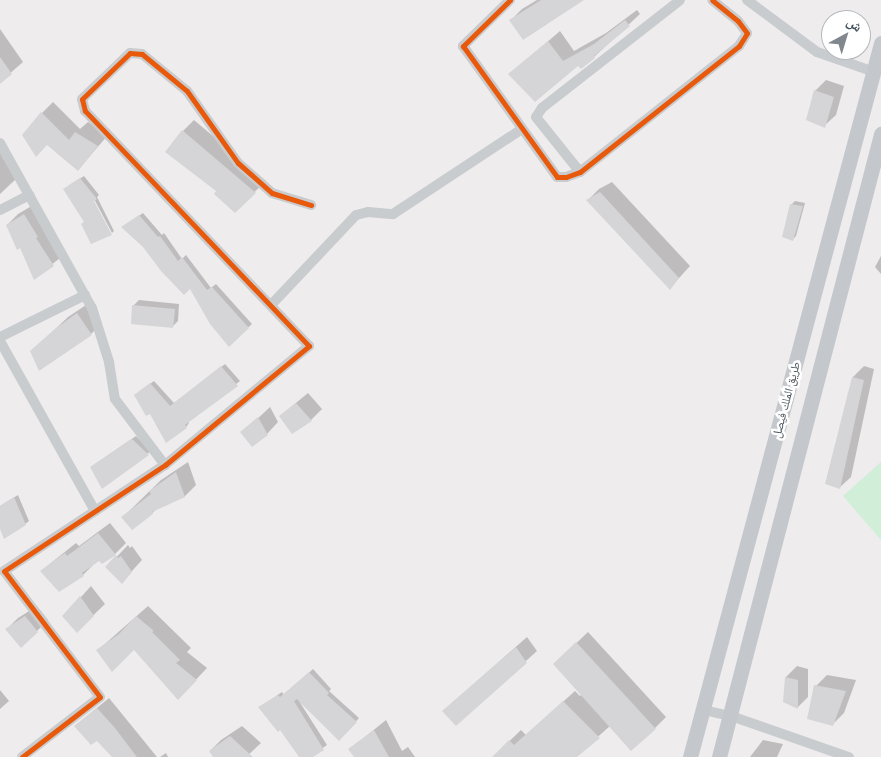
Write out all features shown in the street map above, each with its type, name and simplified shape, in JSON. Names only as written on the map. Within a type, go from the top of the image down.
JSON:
[{"type":"main road","name":"طريق الملك فيصل","points":[[690,757],[881,43]]},
{"type":"main road","name":"طريق الملك فيصل","points":[[719,757],[877,169],[881,134]]},
{"type":"street","points":[[510,0],[463,46],[557,177],[566,178],[580,172],[739,46],[747,33],[738,21],[712,0]]},
{"type":"street","points":[[580,172],[536,117],[542,108],[680,0]]},
{"type":"street","points":[[747,0],[817,52],[874,72]]},
{"type":"street","points":[[22,757],[100,697],[4,571],[165,465],[309,346],[85,110],[82,99],[90,88],[130,52],[142,54],[187,91],[238,163],[272,193],[311,205]]},
{"type":"street","points":[[271,305],[356,215],[368,212],[393,214],[522,129]]},
{"type":"street","points":[[0,144],[92,308],[110,362],[115,399],[165,465]]},
{"type":"street","points":[[0,210],[29,195]]},
{"type":"street","points":[[85,295],[0,339],[95,511]]},
{"type":"street","points":[[704,710],[730,716],[849,757]]},
{"type":"green space","points":[[881,462],[881,540],[843,496]]},
{"type":"building","points":[[541,0],[584,0],[523,40],[509,20]]},
{"type":"building","points":[[625,20],[630,26],[594,56],[595,58],[581,69],[578,66],[535,102],[508,74],[548,41],[563,61],[594,44]]},
{"type":"building","points":[[0,57],[12,74],[0,84]]},
{"type":"building","points":[[814,90],[834,97],[825,128],[806,120]]},
{"type":"building","points":[[41,112],[69,140],[75,132],[98,146],[78,171],[47,145],[36,157],[22,135]]},
{"type":"building","points":[[182,130],[256,193],[235,213],[214,194],[216,191],[165,152]]},
{"type":"building","points":[[80,178],[97,199],[94,201],[112,235],[91,244],[81,224],[84,222],[63,189]]},
{"type":"building","points":[[600,192],[679,278],[670,290],[586,200]]},
{"type":"building","points":[[790,204],[803,206],[793,241],[782,237]]},
{"type":"building","points":[[24,214],[38,237],[36,238],[54,266],[34,280],[20,248],[17,250],[6,225]]},
{"type":"building","points":[[139,215],[158,237],[160,236],[178,261],[182,257],[207,290],[212,287],[249,328],[229,347],[210,324],[190,289],[184,295],[161,271],[143,247],[121,227]]},
{"type":"building","points":[[132,305],[175,309],[173,328],[131,324]]},
{"type":"building","points":[[77,313],[92,335],[39,371],[30,351],[56,328]]},
{"type":"building","points":[[221,366],[238,386],[185,425],[187,428],[166,443],[150,414],[146,416],[134,395],[150,383],[170,406]]},
{"type":"building","points":[[852,377],[864,380],[840,489],[825,484]]},
{"type":"building","points":[[296,403],[312,421],[292,434],[279,416]]},
{"type":"building","points":[[258,417],[268,435],[252,447],[240,432]]},
{"type":"building","points":[[132,439],[149,455],[102,489],[90,467]]},
{"type":"building","points":[[176,472],[185,497],[152,512],[153,514],[132,530],[121,517],[151,494],[149,491]]},
{"type":"building","points":[[14,497],[26,525],[4,539],[0,529],[0,506]]},
{"type":"building","points":[[98,533],[116,555],[102,564],[99,561],[82,573],[84,576],[59,592],[40,571],[65,553],[67,556]]},
{"type":"building","points":[[116,555],[118,558],[121,556],[132,572],[122,584],[105,567]]},
{"type":"building","points":[[80,596],[94,616],[77,633],[62,616]]},
{"type":"building","points":[[25,616],[38,632],[21,648],[5,629]]},
{"type":"building","points":[[136,616],[154,631],[152,632],[180,660],[176,663],[197,680],[178,700],[134,650],[112,672],[96,650],[119,634]]},
{"type":"building","points":[[576,642],[656,729],[631,751],[553,664]]},
{"type":"building","points":[[516,647],[527,663],[456,726],[442,711]]},
{"type":"building","points":[[309,672],[329,693],[327,695],[357,722],[339,741],[297,699],[294,701],[324,750],[313,757],[299,757],[280,730],[278,732],[258,707],[278,695],[280,697]]},
{"type":"building","points":[[785,677],[798,680],[798,709],[783,702]]},
{"type":"building","points":[[814,685],[846,691],[833,726],[807,719]]},
{"type":"building","points":[[563,701],[600,738],[577,757],[492,757],[509,740],[514,745]]},
{"type":"building","points":[[97,708],[137,757],[112,757],[97,741],[91,745],[74,726]]},
{"type":"building","points":[[374,730],[389,757],[354,757],[348,749]]},
{"type":"building","points":[[230,736],[253,757],[213,757],[209,751]]},
{"type":"cycle path","points":[[510,0],[463,46],[557,177],[566,177],[580,172],[739,46],[747,33],[738,21],[712,0]]},
{"type":"cycle path","points":[[22,757],[100,697],[4,571],[165,465],[309,346],[85,111],[82,99],[130,53],[142,54],[187,91],[238,163],[272,193],[311,205]]}]
